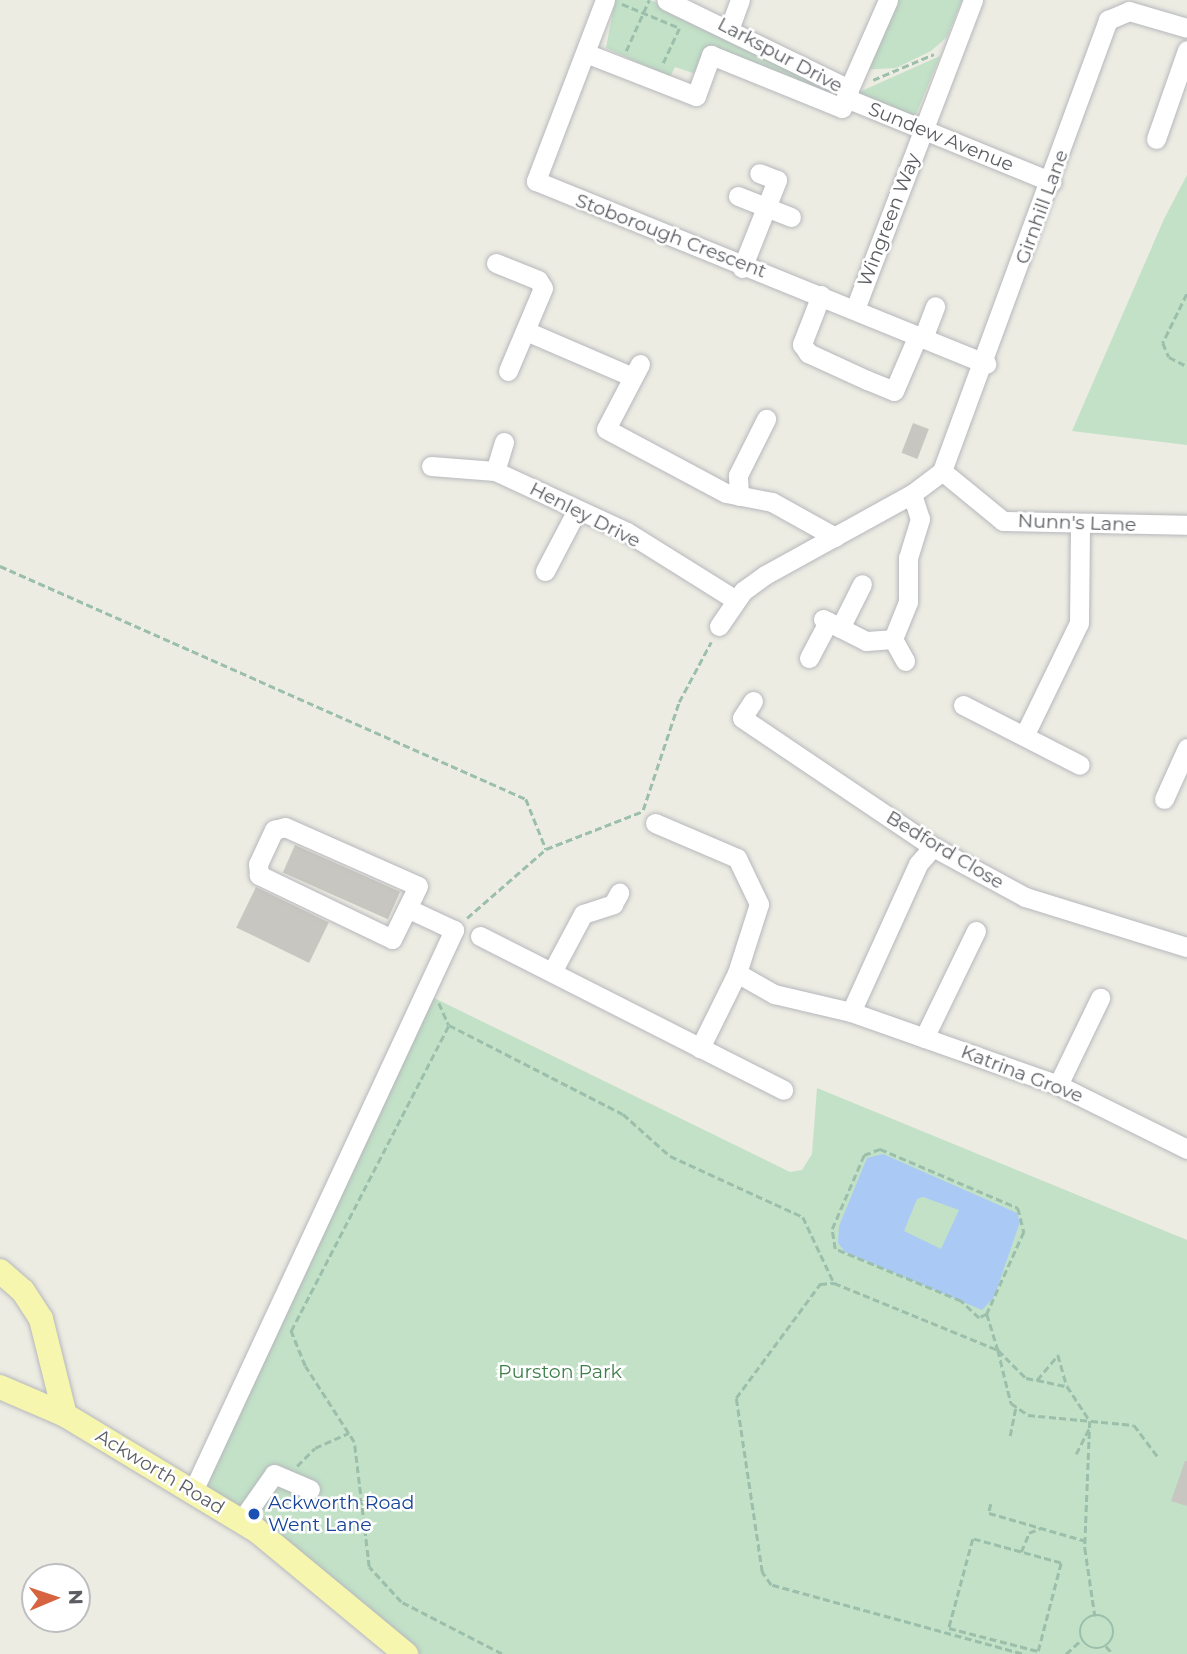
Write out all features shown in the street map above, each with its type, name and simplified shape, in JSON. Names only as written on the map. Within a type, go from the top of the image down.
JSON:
[{"type":"main road","points":[[0,1271],[23,1291],[41,1319],[65,1415]]},
{"type":"main road","name":"Ackworth Road","points":[[0,1387],[65,1415],[241,1521],[406,1654]]},
{"type":"street","name":"Stoborough Crescent","points":[[605,0],[588,54],[537,181],[741,268],[821,295],[986,364]]},
{"type":"street","name":"Larkspur Drive","points":[[666,0],[730,27],[749,43],[848,94]]},
{"type":"street","points":[[730,27],[740,0]]},
{"type":"street","points":[[848,94],[888,0]]},
{"type":"street","name":"Wingreen Way","points":[[855,309],[973,0]]},
{"type":"street","name":"Girnhill Lane","points":[[942,471],[986,364],[1108,20],[1117,6],[1149,8],[1187,28]]},
{"type":"street","points":[[1156,139],[1187,50]]},
{"type":"street","name":"Sundew Avenue","points":[[588,54],[696,96],[711,55],[842,108],[848,94],[923,131],[1052,182]]},
{"type":"street","points":[[741,268],[777,180],[759,173]]},
{"type":"street","points":[[738,195],[791,217]]},
{"type":"street","points":[[496,263],[538,280],[541,297],[508,372]]},
{"type":"street","points":[[821,295],[802,344],[807,353],[894,391],[935,306]]},
{"type":"street","points":[[526,331],[636,371],[606,429],[739,495],[772,502],[835,537]]},
{"type":"street","points":[[739,495],[738,475],[766,419]]},
{"type":"street","points":[[431,466],[495,471],[504,442]]},
{"type":"street","name":"Henley Drive","points":[[495,471],[627,533],[736,600]]},
{"type":"street","points":[[719,626],[736,600],[765,575],[912,494],[942,471]]},
{"type":"street","name":"Nunn's Lane","points":[[942,471],[1003,521],[1080,526],[1187,525]]},
{"type":"street","points":[[893,639],[908,602],[908,558],[920,519],[912,494]]},
{"type":"street","points":[[545,572],[578,510]]},
{"type":"street","points":[[1026,732],[1079,622],[1080,526]]},
{"type":"street","points":[[809,658],[831,623],[862,584]]},
{"type":"street","points":[[831,623],[866,641],[893,639]]},
{"type":"street","points":[[893,639],[905,661]]},
{"type":"street","name":"Bedford Close","points":[[753,701],[742,718],[933,847],[1025,897],[1187,947]]},
{"type":"street","points":[[962,705],[1000,724],[1026,732],[1045,747],[1080,765]]},
{"type":"street","points":[[1164,799],[1187,748]]},
{"type":"street","points":[[649,817],[737,858],[759,904],[737,973],[700,1048]]},
{"type":"street","points":[[274,830],[297,830],[418,886],[409,909],[392,939],[258,875],[258,864],[274,830]]},
{"type":"street","points":[[851,1012],[918,864],[933,847]]},
{"type":"street","points":[[552,972],[583,914],[613,904],[619,894]]},
{"type":"street","points":[[193,1491],[454,930],[409,909]]},
{"type":"street","points":[[924,1038],[976,932]]},
{"type":"street","points":[[480,936],[783,1090]]},
{"type":"street","name":"Katrina Grove","points":[[737,973],[774,994],[851,1012],[1058,1085],[1187,1149]]},
{"type":"street","points":[[1058,1085],[1100,998]]},
{"type":"street","points":[[241,1521],[274,1474],[310,1489]]},
{"type":"path","points":[[624,56],[649,0]]},
{"type":"path","points":[[615,1],[691,33]]},
{"type":"path","points":[[659,72],[682,21]]},
{"type":"path","points":[[848,94],[957,45]]},
{"type":"path","points":[[1187,294],[1163,344],[1169,357],[1187,366]]},
{"type":"path","points":[[0,566],[526,799],[547,849]]},
{"type":"path","points":[[454,930],[547,849],[649,817],[679,702],[719,626]]},
{"type":"path","points":[[502,1654],[401,1602],[369,1567],[361,1482],[349,1433],[305,1366],[291,1331],[449,1025],[623,1114],[670,1156],[803,1217],[834,1283]]},
{"type":"path","points":[[987,1314],[979,1318],[961,1301],[835,1249],[832,1229],[864,1156],[880,1149],[1018,1208],[1024,1232],[987,1314],[1016,1406],[1010,1436]]},
{"type":"path","points":[[1022,1654],[788,1592],[771,1585],[762,1572],[736,1398],[820,1284],[834,1283],[998,1350],[1026,1378],[1053,1388],[1067,1386]]},
{"type":"path","points":[[1037,1380],[1058,1355],[1067,1386],[1090,1421],[1086,1541],[1095,1616]]},
{"type":"path","points":[[1016,1406],[1028,1415],[1134,1425],[1158,1457]]},
{"type":"path","points":[[1076,1454],[1090,1427]]},
{"type":"path","points":[[285,1479],[315,1448],[349,1433]]},
{"type":"path","points":[[992,1504],[989,1513],[1086,1541]]},
{"type":"path","points":[[1021,1552],[1028,1533],[1041,1528]]},
{"type":"path","points":[[973,1539],[1021,1552],[1062,1563],[1038,1651],[949,1628],[973,1539]]},
{"type":"path","points":[[1066,1654],[1082,1640],[1082,1624],[1095,1616]]},
{"type":"path","points":[[1095,1616],[1113,1626],[1107,1646]]},
{"type":"path","points":[[1082,1640],[1095,1649],[1107,1646]]},
{"type":"path","points":[[1107,1646],[1113,1654]]},
{"type":"green space","points":[[615,0],[650,0],[713,25],[736,45],[830,85],[825,97],[707,49],[696,74],[675,67],[670,77],[606,48]]},
{"type":"green space","points":[[888,0],[962,0],[947,37],[931,51],[896,68],[858,70]]},
{"type":"green space","points":[[940,56],[915,117],[857,93]]},
{"type":"green space","points":[[1187,175],[1187,445],[1072,431],[1164,219]]},
{"type":"green space","name":"Purston Park","points":[[426,994],[790,1172],[802,1170],[812,1154],[817,1088],[1187,1240],[1187,1654],[406,1654],[193,1491]]},
{"type":"water","points":[[883,1154],[1017,1213],[1020,1222],[994,1297],[982,1310],[845,1252],[838,1243],[839,1226],[867,1158]],"holes":[[[923,1197],[959,1210],[941,1249],[904,1231],[917,1199]]]},
{"type":"building","points":[[913,423],[929,429],[917,459],[902,453]]},
{"type":"building","points":[[295,845],[400,892],[388,919],[283,872]]},
{"type":"building","points":[[256,887],[329,923],[309,963],[236,927]]},
{"type":"building","points":[[1187,1461],[1187,1506],[1171,1501]]},
{"type":"place","name":"Ackworth Road Went Lane","points":[[254,1514]]}]
